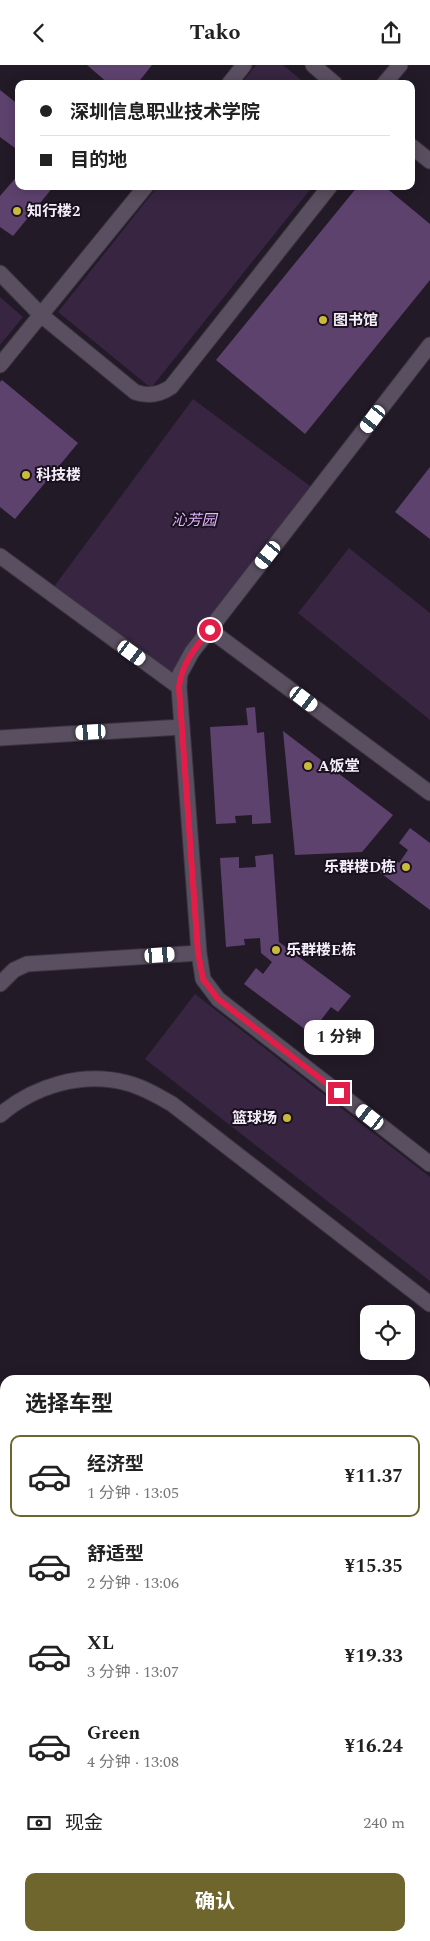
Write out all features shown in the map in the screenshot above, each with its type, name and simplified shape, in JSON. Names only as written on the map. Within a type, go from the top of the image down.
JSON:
[{"type":"street","points":[[231,80],[244,65]]},
{"type":"street","points":[[312,65],[330,80]]},
{"type":"street","points":[[387,80],[400,65]]},
{"type":"street","points":[[415,149],[430,161]]},
{"type":"street","points":[[0,365],[143,190]]},
{"type":"street","points":[[0,273],[41,315],[135,392],[144,395],[163,393],[171,387],[327,190]]},
{"type":"street","points":[[430,345],[185,663],[180,674],[179,687],[198,953],[203,979],[218,999],[430,1164]]},
{"type":"street","points":[[0,556],[179,687]]},
{"type":"street","points":[[210,630],[430,793]]},
{"type":"street","points":[[0,738],[182,727]]},
{"type":"street","points":[[0,984],[14,970],[27,964],[198,953]]},
{"type":"street","points":[[0,1115],[13,1104],[33,1092],[55,1084],[104,1079],[127,1083],[148,1090],[172,1104],[430,1304]]},
{"type":"green space","points":[[256,65],[283,65],[301,80],[244,80]]},
{"type":"green space","points":[[155,190],[310,190],[151,388],[58,312]]},
{"type":"green space","points":[[0,297],[23,317],[0,345]]},
{"type":"green space","name":"沁芳园","points":[[193,399],[310,486],[171,675],[53,588]]},
{"type":"green space","points":[[349,548],[430,613],[430,720],[298,613]]},
{"type":"green space","name":"篮球场","points":[[195,994],[430,1177],[430,1281],[145,1059]]},
{"type":"building","points":[[87,65],[152,65],[140,80],[104,80]]},
{"type":"building","points":[[0,90],[15,102],[15,148],[0,137]]},
{"type":"building","name":"知行楼2","points":[[15,179],[15,190],[51,190],[13,236],[0,227],[0,196]]},
{"type":"building","name":"图书馆","points":[[355,190],[389,190],[430,224],[430,280],[305,434],[216,360]]},
{"type":"building","name":"科技楼","points":[[2,380],[78,443],[15,519],[0,507],[0,382]]},
{"type":"building","points":[[430,467],[430,539],[395,512]]},
{"type":"building","points":[[255,707],[257,733],[264,732],[271,823],[252,824],[252,815],[235,816],[236,823],[216,824],[210,727],[248,725],[246,708]]},
{"type":"building","name":"A饭堂","points":[[283,731],[393,815],[362,852],[295,855]]},
{"type":"building","name":"乐群楼D栋","points":[[410,828],[430,843],[430,910],[378,871],[389,856],[399,863],[408,850],[399,843]]},
{"type":"building","name":"乐群楼E栋","points":[[273,854],[279,942],[351,996],[338,1012],[331,1007],[321,1020],[328,1025],[318,1039],[244,984],[256,968],[263,974],[272,962],[261,953],[260,938],[244,939],[245,945],[226,947],[220,858],[239,857],[239,868],[256,867],[255,856]]},
{"type":"place","name":"知行楼2","points":[[17,211]]},
{"type":"place","name":"图书馆","points":[[323,320]]},
{"type":"place","name":"科技楼","points":[[26,475]]},
{"type":"place","name":"A饭堂","points":[[308,766]]},
{"type":"place","name":"乐群楼D栋","points":[[406,867]]},
{"type":"place","name":"乐群楼E栋","points":[[276,950]]},
{"type":"place","name":"篮球场","points":[[287,1118]]},
{"type":"route","points":[[210,630],[185,663],[180,674],[179,687],[198,953],[203,979],[218,999],[339,1093]]}]
